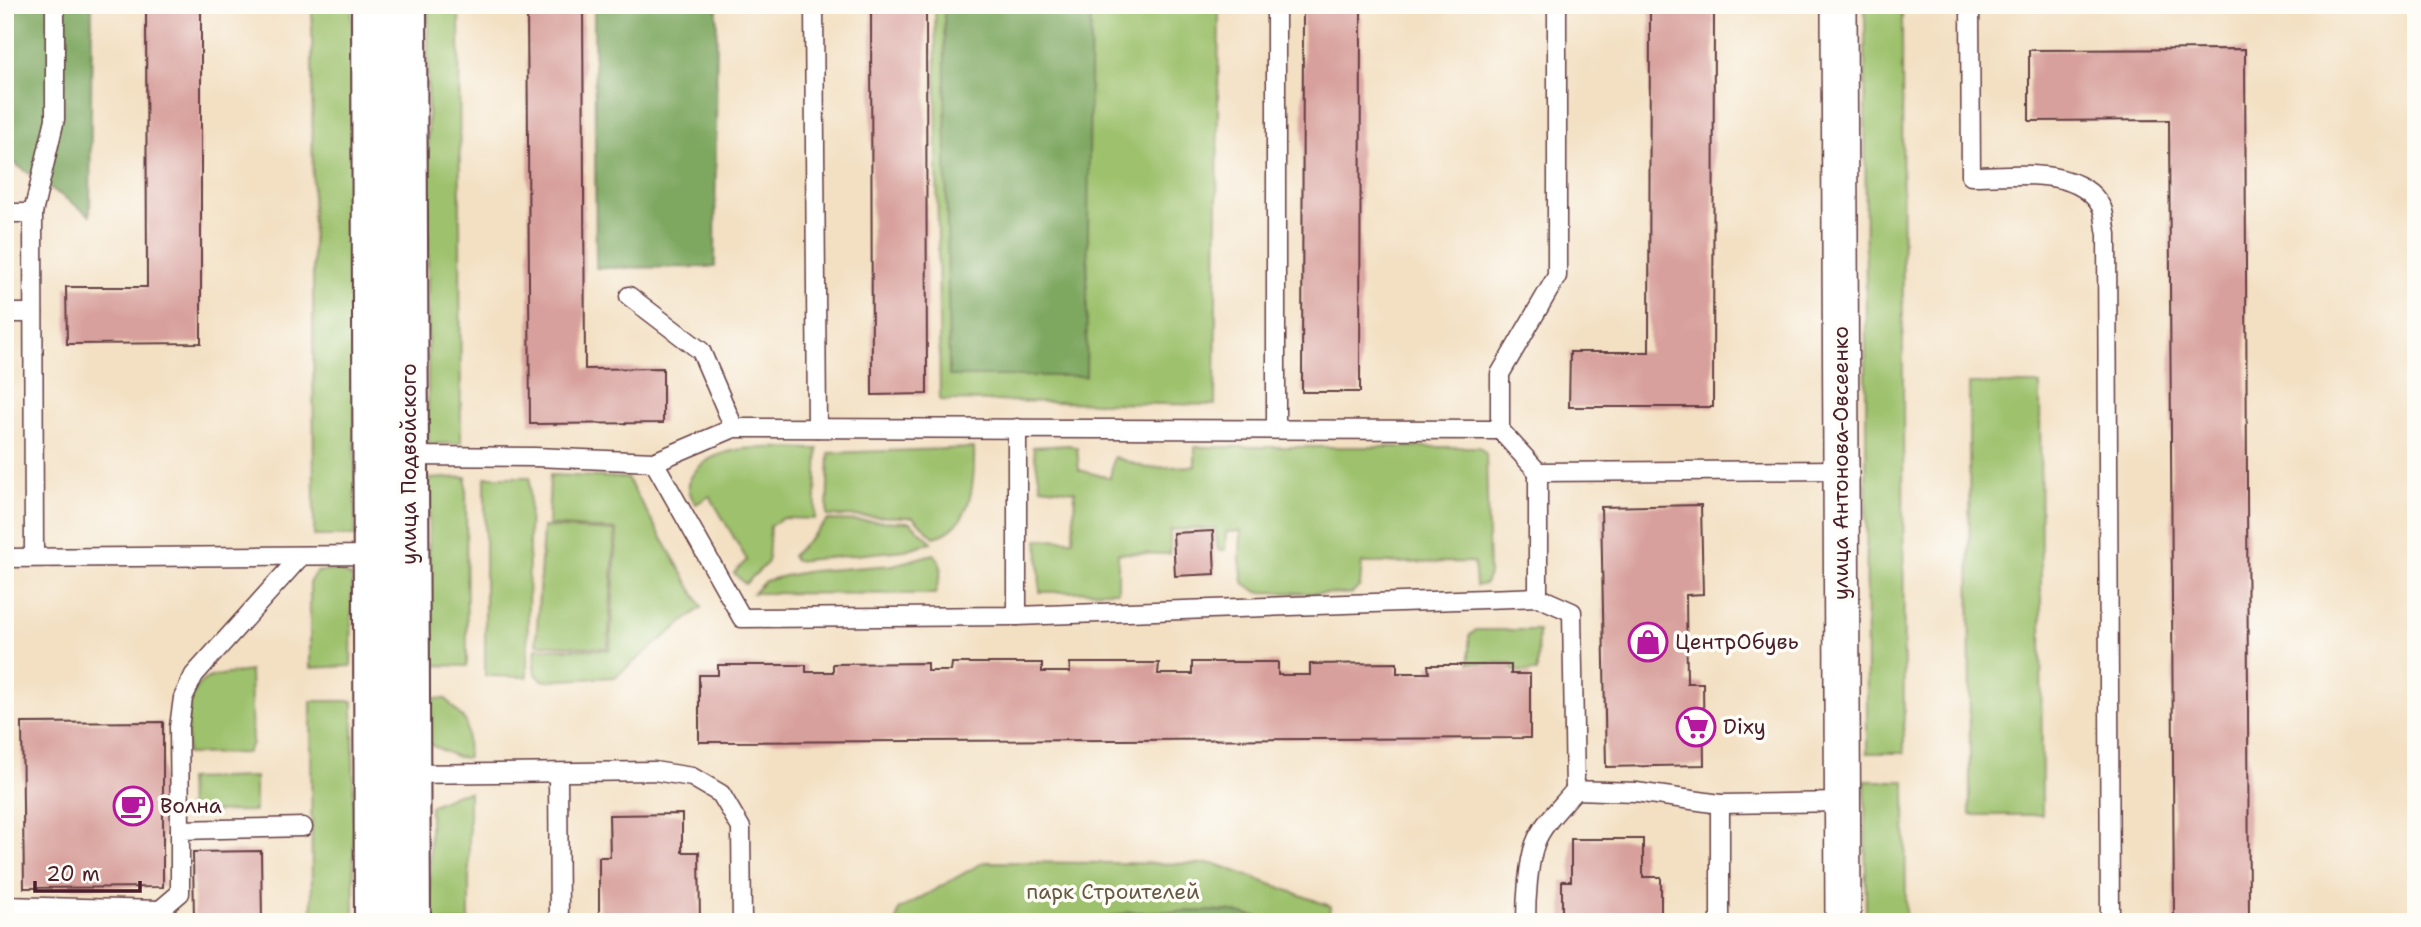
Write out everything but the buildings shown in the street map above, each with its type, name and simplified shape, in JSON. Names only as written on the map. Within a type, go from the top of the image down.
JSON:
[{"type":"street","name":"улица Подвойского","points":[[371,5],[372,457],[391,555],[411,774],[411,922]]},
{"type":"street","name":"улица Подвойского","points":[[374,922],[373,774],[391,555],[409,456],[407,5]]},
{"type":"street","name":"улица Антонова-Овсеенко","points":[[1839,5],[1843,922]]},
{"type":"lane","points":[[34,557],[33,213],[55,119],[55,5]]},
{"type":"lane","points":[[814,5],[817,428]]},
{"type":"lane","points":[[1276,5],[1276,428]]},
{"type":"lane","points":[[1538,597],[1538,472],[1500,430],[1500,374],[1557,276],[1557,5]]},
{"type":"lane","points":[[1970,5],[1971,176],[2062,177],[2083,187],[2102,208],[2107,234],[2110,922]]},
{"type":"lane","points":[[5,213],[33,213]]},
{"type":"lane","points":[[629,296],[701,351],[734,428]]},
{"type":"lane","points":[[5,313],[33,313]]},
{"type":"lane","points":[[372,457],[535,457],[654,462],[734,428],[1500,430]]},
{"type":"lane","points":[[1017,428],[1017,616]]},
{"type":"lane","points":[[654,462],[742,618],[1017,616],[1538,597],[1572,612],[1575,790],[1535,843],[1526,899],[1526,922]]},
{"type":"lane","points":[[1538,472],[1841,470]]},
{"type":"lane","points":[[5,558],[391,555]]},
{"type":"lane","points":[[5,906],[160,916],[180,893],[179,727],[183,698],[194,675],[301,556]]},
{"type":"lane","points":[[373,774],[654,771],[692,777],[720,794],[741,828],[742,922]]},
{"type":"lane","points":[[558,773],[559,922]]},
{"type":"lane","points":[[1575,790],[1636,792],[1720,804],[1842,802]]},
{"type":"lane","points":[[1720,804],[1720,922]]},
{"type":"lane","points":[[180,830],[303,827]]},
{"type":"green space","points":[[5,5],[92,5],[90,215],[5,157]]},
{"type":"green space","points":[[312,5],[352,5],[355,536],[314,536]]},
{"type":"green space","points":[[428,5],[459,5],[461,443],[428,444]]},
{"type":"green space","points":[[594,5],[717,5],[715,267],[596,268]]},
{"type":"green space","points":[[935,5],[1219,5],[1215,405],[940,400]]},
{"type":"green space","points":[[944,5],[1091,5],[1086,376],[949,376]]},
{"type":"green space","points":[[1865,5],[1902,5],[1904,753],[1867,753]]},
{"type":"green space","points":[[1969,384],[2040,384],[2042,815],[1970,815]]},
{"type":"green space","points":[[1069,445],[1077,448],[1079,470],[1110,478],[1114,457],[1147,468],[1195,466],[1195,447],[1479,447],[1486,454],[1489,574],[1485,584],[1476,586],[1474,562],[1362,563],[1360,586],[1351,594],[1257,592],[1243,582],[1241,531],[1226,532],[1225,550],[1218,550],[1215,528],[1170,530],[1170,554],[1118,553],[1118,591],[1040,592],[1038,539],[1073,540],[1075,491],[1041,487],[1033,447]]},
{"type":"green space","points":[[750,448],[818,449],[815,519],[783,518],[770,526],[768,562],[745,584],[734,573],[747,560],[710,496],[696,504],[694,501],[689,489],[693,474],[704,463],[733,451]]},
{"type":"green space","points":[[974,448],[974,475],[969,502],[964,514],[947,532],[934,537],[913,517],[827,516],[829,453]]},
{"type":"green space","points":[[550,475],[627,478],[702,607],[615,677],[545,681],[535,671],[536,648],[610,650],[617,530],[548,525]]},
{"type":"green space","points":[[466,477],[467,666],[428,665],[429,479]]},
{"type":"green space","points":[[485,477],[530,477],[527,677],[485,676]]},
{"type":"green space","points":[[828,520],[910,522],[932,542],[905,550],[795,561],[792,556]]},
{"type":"green space","points":[[543,527],[615,531],[608,648],[536,644]]},
{"type":"green space","points":[[933,554],[941,567],[935,594],[753,593],[765,581],[784,576],[812,571],[893,565]]},
{"type":"green space","points":[[337,570],[352,577],[351,666],[310,668],[310,581],[316,572]]},
{"type":"green space","points":[[1476,630],[1538,630],[1537,672],[1513,671],[1512,663],[1469,663],[1469,636]]},
{"type":"green space","points":[[250,671],[252,743],[247,753],[187,754],[191,700],[202,682],[211,677]]},
{"type":"green space","points":[[429,698],[446,699],[466,722],[468,758],[457,757],[429,744]]},
{"type":"green space","points":[[311,701],[353,701],[354,922],[312,922]]},
{"type":"green space","points":[[255,777],[255,811],[189,812],[188,779]]},
{"type":"green space","points":[[1865,781],[1905,781],[1906,922],[1866,922]]},
{"type":"green space","points":[[469,792],[469,922],[430,922],[430,806],[457,794]]},
{"type":"green space","name":"парк Строителей","points":[[984,862],[1216,864],[1330,906],[1329,922],[896,922],[899,910]]},
{"type":"green space","points":[[1228,911],[1271,920],[1089,922],[1130,912]]},
{"type":"place","name":"ЦентрОбувь","points":[[1648,642]]},
{"type":"place","name":"Dixy","points":[[1696,727]]},
{"type":"place","name":"Волна","points":[[133,806]]}]
